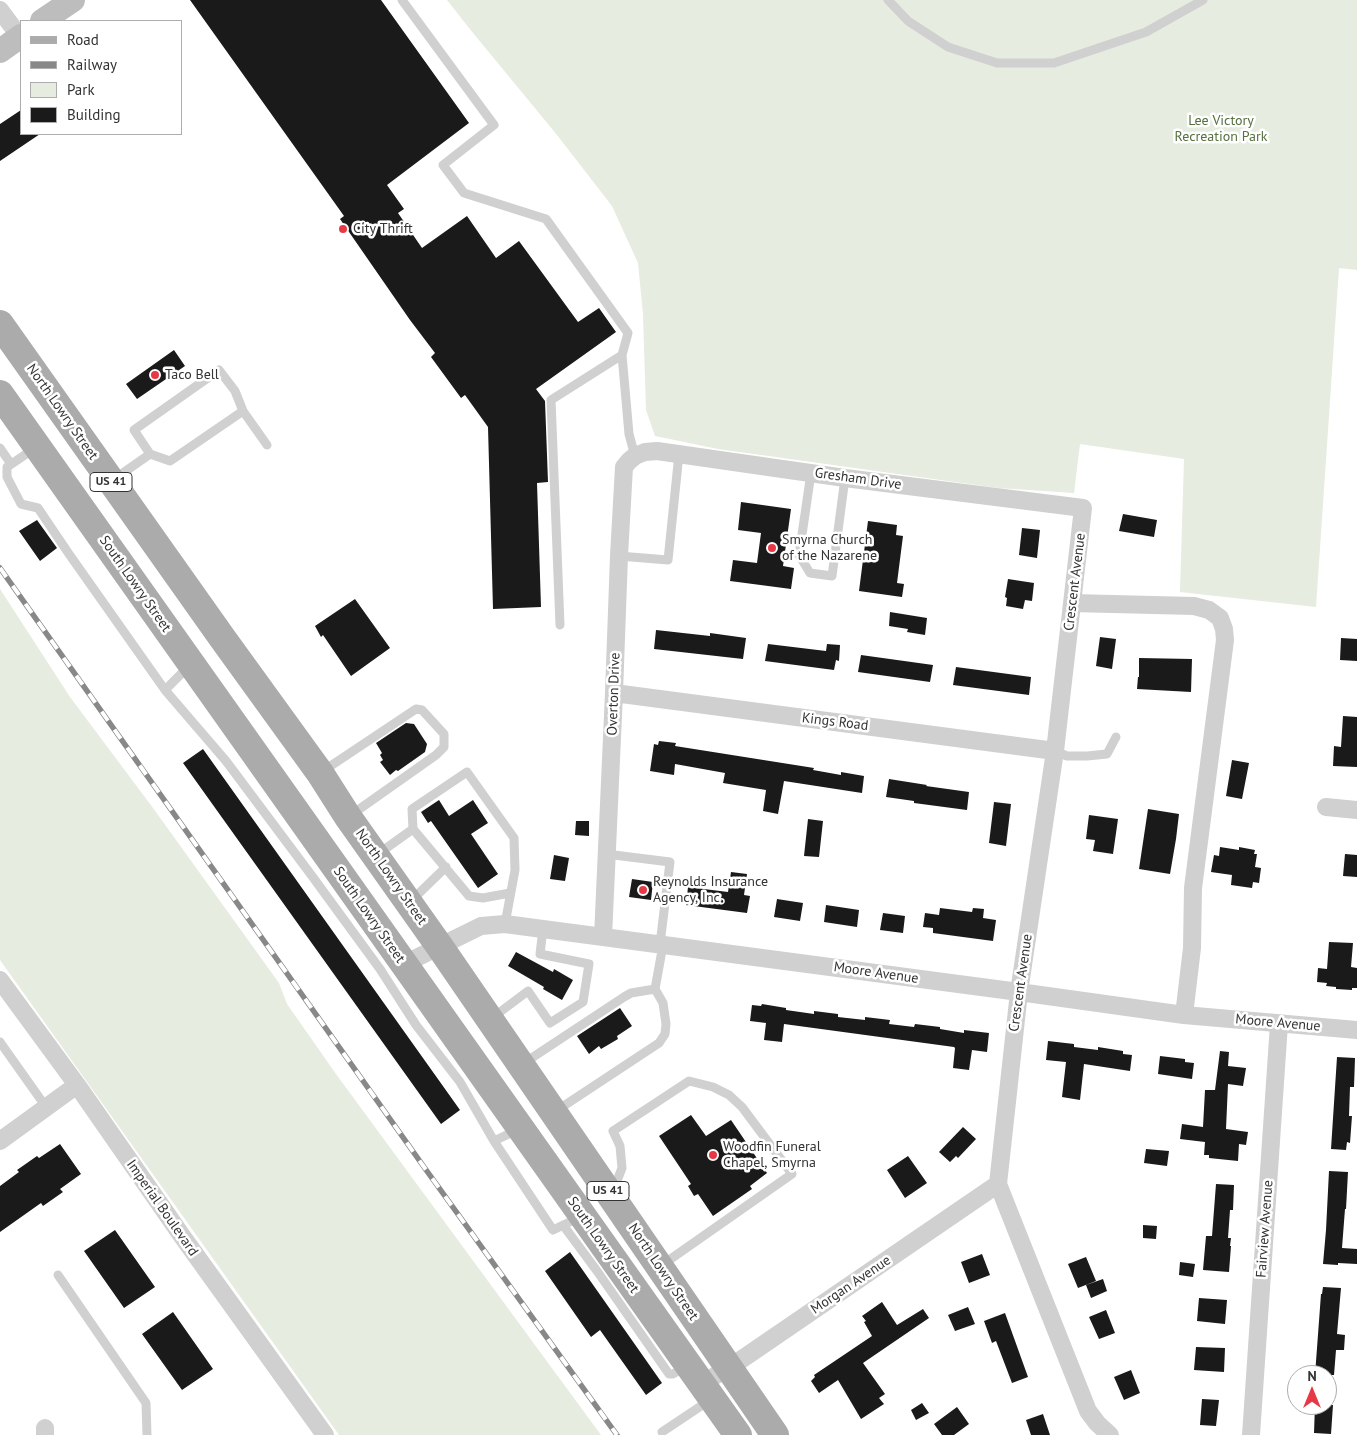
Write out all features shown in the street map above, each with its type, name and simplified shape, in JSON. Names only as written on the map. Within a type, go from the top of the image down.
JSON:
[{"type":"main road","name":"North Lowry Street","points":[[0,324],[440,946],[775,1435]]},
{"type":"main road","name":"South Lowry Street","points":[[0,394],[520,1128],[573,1220],[632,1303],[701,1382],[738,1435]]},
{"type":"main road","points":[[192,664],[223,639]]},
{"type":"main road","points":[[573,1220],[611,1196]]},
{"type":"street","points":[[43,20],[68,2]]},
{"type":"street","points":[[0,10],[20,36],[0,51]]},
{"type":"street","name":"Gresham Drive","points":[[635,456],[645,452],[679,454],[845,478],[1083,508]]},
{"type":"street","name":"Overton Drive","points":[[603,937],[624,468],[635,456]]},
{"type":"street","name":"Crescent Avenue","points":[[1083,508],[1055,751],[1019,992],[998,1184],[1088,1411],[1110,1435]]},
{"type":"street","points":[[1072,603],[1194,606],[1209,610],[1220,618],[1224,629],[1225,640],[1193,888],[1192,948],[1184,1015]]},
{"type":"street","name":"Kings Road","points":[[614,693],[1055,751]]},
{"type":"street","points":[[1326,807],[1357,810]]},
{"type":"street","name":"Moore Avenue","points":[[404,964],[481,926],[505,924],[1184,1015],[1357,1030]]},
{"type":"street","name":"Imperial Boulevard","points":[[0,980],[77,1085],[182,1236],[325,1435]]},
{"type":"street","name":"Fairview Avenue","points":[[1251,1435],[1279,1024]]},
{"type":"street","points":[[0,1141],[77,1085]]},
{"type":"street","name":"Morgan Avenue","points":[[701,1382],[729,1368],[998,1184]]},
{"type":"lane","points":[[402,0],[494,125],[443,165],[464,192],[546,219],[628,333],[622,355],[629,434],[635,456]]},
{"type":"lane","points":[[888,0],[908,22],[948,47],[997,63],[1054,63],[1146,32],[1203,0]]},
{"type":"lane","points":[[560,625],[551,400],[622,355]]},
{"type":"lane","points":[[243,411],[170,461],[150,454],[134,430],[218,370],[235,391],[243,411],[267,445]]},
{"type":"lane","points":[[37,447],[7,468],[7,477],[21,504],[38,508],[166,690],[226,761],[312,876],[380,969],[416,1025],[460,1082],[494,1142],[553,1230],[573,1220]]},
{"type":"lane","points":[[0,448],[11,464]]},
{"type":"lane","points":[[111,482],[150,454]]},
{"type":"lane","points":[[619,556],[668,560],[679,454]]},
{"type":"lane","points":[[811,473],[799,555],[810,573],[832,576],[845,478]]},
{"type":"lane","points":[[166,690],[192,664]]},
{"type":"lane","points":[[320,774],[416,709],[422,710],[444,734],[444,747],[436,755],[348,817]]},
{"type":"lane","points":[[1055,751],[1067,756],[1107,754],[1116,737]]},
{"type":"lane","points":[[505,924],[515,870],[514,838],[467,772],[412,809],[413,829],[469,896],[483,898],[510,893]]},
{"type":"lane","points":[[376,855],[413,829]]},
{"type":"lane","points":[[554,1112],[660,1043],[665,1034],[666,1024],[663,1004],[655,989],[670,862],[606,854]]},
{"type":"lane","points":[[409,903],[446,868]]},
{"type":"lane","points":[[490,1020],[528,991],[550,1023],[583,1002],[589,964],[540,954],[543,929]]},
{"type":"lane","points":[[521,1065],[631,993],[655,989]]},
{"type":"lane","points":[[0,1042],[46,1107]]},
{"type":"lane","points":[[611,1196],[622,1168],[620,1146],[613,1130],[689,1081],[713,1087],[729,1096],[742,1107],[792,1174],[660,1266]]},
{"type":"lane","points":[[494,1142],[520,1128]]},
{"type":"lane","points":[[58,1275],[146,1403],[147,1435]]},
{"type":"lane","points":[[662,1432],[701,1382]]},
{"type":"green space","name":"Lee Victory Recreation Park","points":[[447,0],[1357,0],[1357,270],[1339,268],[1316,607],[1180,592],[1184,459],[1080,444],[1074,493],[998,488],[718,449],[655,436],[646,410],[643,314],[638,263],[612,206]]},
{"type":"green space","points":[[0,589],[70,697],[153,808],[279,983],[287,1004],[336,1074],[601,1435],[339,1435],[0,960]]},
{"type":"building","points":[[190,0],[381,0],[469,123],[387,185],[404,209],[398,213],[422,248],[467,216],[496,258],[519,241],[578,322],[599,308],[616,332],[536,389],[545,401],[548,482],[537,483],[541,607],[493,609],[488,427],[465,395],[461,398],[431,357],[435,353],[340,219],[344,216]]},
{"type":"building","points":[[20,111],[20,135],[39,135],[0,161],[0,124]]},
{"type":"building","name":"Taco Bell","points":[[174,350],[185,366],[137,399],[126,384]]},
{"type":"building","name":"Smyrna Church of the Nazarene","points":[[741,502],[791,509],[783,566],[794,568],[791,589],[730,581],[733,560],[757,563],[761,533],[738,530]]},
{"type":"building","points":[[1123,514],[1157,520],[1154,537],[1119,531]]},
{"type":"building","points":[[37,520],[57,548],[40,561],[19,531]]},
{"type":"building","points":[[868,521],[897,525],[896,535],[903,536],[897,583],[904,584],[902,597],[859,591]]},
{"type":"building","points":[[1022,528],[1040,530],[1037,558],[1019,555]]},
{"type":"building","points":[[1008,579],[1034,583],[1032,601],[1025,600],[1023,609],[1006,606],[1007,598],[1005,597]]},
{"type":"building","points":[[355,599],[390,648],[351,676],[323,635],[321,637],[315,626]]},
{"type":"building","points":[[890,612],[927,618],[925,635],[907,632],[908,629],[889,626]]},
{"type":"building","points":[[656,630],[710,636],[710,633],[746,638],[743,659],[654,649]]},
{"type":"building","points":[[1100,637],[1116,639],[1112,669],[1096,666]]},
{"type":"building","points":[[1341,638],[1357,639],[1357,661],[1340,660]]},
{"type":"building","points":[[768,644],[826,651],[827,644],[840,645],[839,661],[836,660],[834,670],[765,661]]},
{"type":"building","points":[[861,655],[933,665],[930,682],[858,672]]},
{"type":"building","points":[[1139,658],[1192,659],[1191,692],[1137,689]]},
{"type":"building","points":[[956,667],[1031,677],[1029,695],[953,685]]},
{"type":"building","points":[[1343,716],[1357,717],[1357,767],[1333,766],[1334,746],[1341,747]]},
{"type":"building","points":[[406,723],[414,724],[427,744],[425,752],[390,775],[380,762],[383,760],[380,755],[382,753],[376,743]]},
{"type":"building","points":[[659,741],[676,743],[675,746],[814,768],[813,770],[841,775],[841,772],[864,776],[862,793],[784,781],[778,814],[763,811],[766,790],[723,783],[725,773],[675,764],[674,775],[650,771],[654,744],[658,745]]},
{"type":"building","points":[[203,749],[460,1110],[441,1124],[183,763]]},
{"type":"building","points":[[1232,760],[1249,763],[1242,799],[1226,796]]},
{"type":"building","points":[[889,779],[969,792],[967,810],[886,797]]},
{"type":"building","points":[[439,800],[449,816],[473,800],[488,823],[471,834],[498,874],[478,888],[431,821],[428,823],[421,812]]},
{"type":"building","points":[[994,802],[1011,804],[1006,846],[989,843]]},
{"type":"building","points":[[1148,809],[1179,814],[1170,874],[1139,869]]},
{"type":"building","points":[[1089,815],[1118,819],[1113,854],[1093,851],[1095,840],[1086,839]]},
{"type":"building","points":[[808,819],[823,821],[819,857],[804,856]]},
{"type":"building","points":[[576,821],[589,821],[589,836],[575,835]]},
{"type":"building","points":[[1220,847],[1239,850],[1239,847],[1255,850],[1254,854],[1257,854],[1255,867],[1261,868],[1259,883],[1253,882],[1252,888],[1231,885],[1232,875],[1211,872],[1214,855],[1219,856]]},
{"type":"building","points":[[1345,854],[1357,855],[1357,877],[1343,876]]},
{"type":"building","points":[[554,855],[569,858],[565,881],[550,879]]},
{"type":"building","points":[[731,872],[747,874],[744,895],[750,896],[747,913],[686,905],[688,887],[728,892]]},
{"type":"building","name":"Reynolds Insurance Agency, Inc.","points":[[632,879],[653,882],[651,900],[629,897]]},
{"type":"building","points":[[777,899],[803,903],[800,921],[774,917]]},
{"type":"building","points":[[826,905],[859,910],[857,927],[824,922]]},
{"type":"building","points":[[940,908],[972,912],[973,908],[984,909],[983,918],[996,920],[993,941],[933,933],[933,928],[923,927],[925,913],[939,915]]},
{"type":"building","points":[[883,913],[905,916],[903,933],[880,930]]},
{"type":"building","points":[[1329,942],[1353,943],[1351,967],[1357,968],[1357,988],[1352,988],[1352,990],[1336,989],[1336,987],[1326,986],[1327,983],[1317,982],[1318,968],[1327,969]]},
{"type":"building","points":[[516,952],[553,972],[554,969],[573,980],[562,1000],[508,966]]},
{"type":"building","points":[[762,1004],[814,1014],[814,1011],[838,1014],[838,1017],[865,1020],[865,1017],[890,1020],[889,1024],[914,1027],[915,1024],[940,1027],[940,1029],[964,1033],[964,1030],[989,1033],[987,1052],[972,1050],[969,1070],[953,1068],[954,1047],[784,1024],[782,1042],[764,1040],[766,1023],[750,1021],[752,1005],[761,1006]]},
{"type":"building","points":[[620,1008],[632,1026],[617,1036],[618,1039],[601,1049],[599,1046],[589,1054],[577,1036]]},
{"type":"building","points":[[1048,1041],[1074,1044],[1074,1047],[1098,1050],[1098,1047],[1123,1051],[1123,1054],[1132,1055],[1130,1071],[1084,1064],[1080,1100],[1062,1097],[1066,1062],[1046,1060]]},
{"type":"building","points":[[1220,1051],[1229,1052],[1228,1066],[1246,1068],[1243,1086],[1228,1084],[1226,1129],[1248,1132],[1246,1145],[1239,1144],[1238,1161],[1209,1158],[1209,1155],[1204,1155],[1205,1142],[1180,1139],[1182,1124],[1203,1127],[1205,1090],[1215,1090]]},
{"type":"building","points":[[1160,1056],[1185,1059],[1185,1062],[1194,1063],[1192,1079],[1158,1074]]},
{"type":"building","points":[[1337,1057],[1355,1058],[1354,1087],[1350,1087],[1349,1116],[1352,1116],[1350,1143],[1347,1142],[1346,1150],[1331,1149]]},
{"type":"building","name":"Woodfin Funeral Chapel, Smyrna","points":[[691,1115],[706,1136],[731,1120],[767,1173],[750,1186],[752,1189],[713,1216],[698,1194],[694,1196],[688,1186],[691,1184],[659,1136]]},
{"type":"building","points":[[963,1127],[976,1139],[958,1158],[956,1156],[950,1162],[939,1152]]},
{"type":"building","points":[[60,1144],[81,1174],[60,1189],[63,1192],[43,1206],[41,1203],[0,1232],[0,1186],[19,1172],[17,1170],[37,1156],[39,1158]]},
{"type":"building","points":[[1146,1149],[1169,1151],[1167,1166],[1144,1163]]},
{"type":"building","points":[[908,1156],[927,1183],[905,1198],[887,1170]]},
{"type":"building","points":[[1329,1171],[1348,1172],[1342,1248],[1357,1249],[1357,1264],[1323,1264]]},
{"type":"building","points":[[1216,1184],[1234,1185],[1233,1210],[1230,1210],[1228,1238],[1231,1238],[1229,1272],[1203,1270],[1206,1236],[1212,1236]]},
{"type":"building","points":[[1143,1225],[1157,1226],[1156,1239],[1143,1238]]},
{"type":"building","points":[[115,1230],[155,1287],[124,1308],[84,1251]]},
{"type":"building","points":[[570,1252],[662,1383],[646,1395],[600,1330],[591,1337],[545,1271]]},
{"type":"building","points":[[982,1254],[990,1275],[969,1283],[961,1262]]},
{"type":"building","points":[[1086,1257],[1096,1281],[1078,1288],[1068,1264]]},
{"type":"building","points":[[1180,1262],[1195,1264],[1193,1277],[1179,1275]]},
{"type":"building","points":[[1103,1279],[1107,1291],[1091,1298],[1086,1285]]},
{"type":"building","points":[[1323,1287],[1341,1288],[1337,1334],[1345,1335],[1344,1350],[1336,1350],[1335,1365],[1316,1365]]},
{"type":"building","points":[[1199,1298],[1227,1300],[1225,1324],[1197,1321]]},
{"type":"building","points":[[882,1302],[897,1325],[923,1309],[929,1318],[863,1363],[885,1394],[879,1398],[884,1404],[861,1419],[838,1380],[819,1393],[811,1381],[815,1377],[814,1375],[872,1336],[862,1316]]},
{"type":"building","points":[[968,1307],[975,1324],[955,1331],[948,1315]]},
{"type":"building","points":[[1106,1310],[1115,1333],[1099,1339],[1089,1317]]},
{"type":"building","points":[[173,1312],[213,1369],[182,1390],[142,1334]]},
{"type":"building","points":[[1005,1313],[1028,1377],[1012,1383],[996,1341],[992,1343],[984,1321]]},
{"type":"building","points":[[1196,1347],[1225,1348],[1224,1372],[1194,1370]]},
{"type":"building","points":[[1131,1370],[1140,1393],[1124,1400],[1114,1377]]},
{"type":"building","points":[[1202,1399],[1219,1400],[1216,1426],[1200,1425]]},
{"type":"building","points":[[922,1403],[929,1413],[916,1420],[911,1410]]},
{"type":"building","points":[[957,1407],[969,1424],[954,1435],[942,1435],[934,1424]]},
{"type":"building","points":[[1043,1414],[1050,1435],[1031,1435],[1026,1420]]},
{"type":"building","points":[[1315,1415],[1332,1415],[1331,1434],[1314,1433]]},
{"type":"railway","points":[[0,568],[424,1167],[617,1435]]},
{"type":"place","name":"City Thrift","points":[[343,229]]},
{"type":"place","name":"Taco Bell","points":[[155,375]]},
{"type":"place","name":"Smyrna Church of the Nazarene","points":[[772,548]]},
{"type":"place","name":"Reynolds Insurance Agency, Inc.","points":[[643,890]]},
{"type":"place","name":"Woodfin Funeral Chapel, Smyrna","points":[[713,1155]]}]
